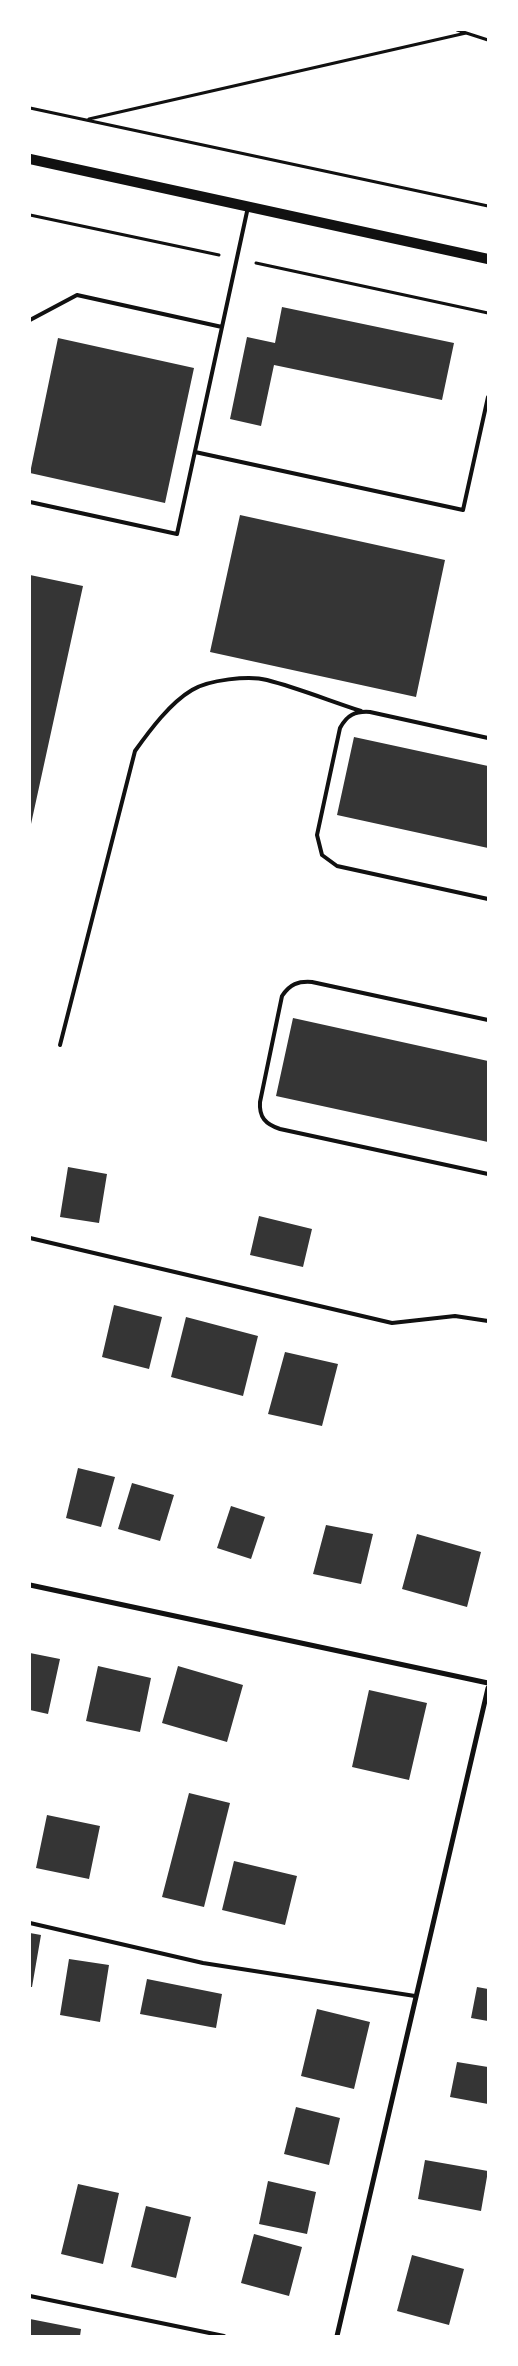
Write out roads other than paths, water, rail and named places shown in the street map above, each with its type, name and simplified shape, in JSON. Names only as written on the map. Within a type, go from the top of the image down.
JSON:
[{"type":"main road","points":[[30,159],[488,259]]},
{"type":"street","points":[[30,1585],[488,1684]]},
{"type":"street","points":[[337,2336],[488,1688]]},
{"type":"lane","points":[[30,502],[177,534],[248,207]]},
{"type":"lane","points":[[30,320],[77,295],[222,327]]},
{"type":"lane","points":[[196,452],[464,510],[488,397]]},
{"type":"lane","points":[[60,1045],[135,751],[154,726],[192,689],[220,680],[242,678],[265,679],[361,711],[488,738]]},
{"type":"lane","points":[[361,711],[345,719],[340,728],[317,835],[322,855],[337,866],[488,899]]},
{"type":"lane","points":[[488,1020],[312,982],[301,982],[292,985],[282,996],[260,1102],[260,1112],[264,1121],[280,1128],[488,1174]]},
{"type":"lane","points":[[30,1238],[392,1323],[455,1316],[488,1321]]},
{"type":"lane","points":[[30,1923],[203,1963],[416,1996]]},
{"type":"lane","points":[[30,2296],[224,2336]]}]
